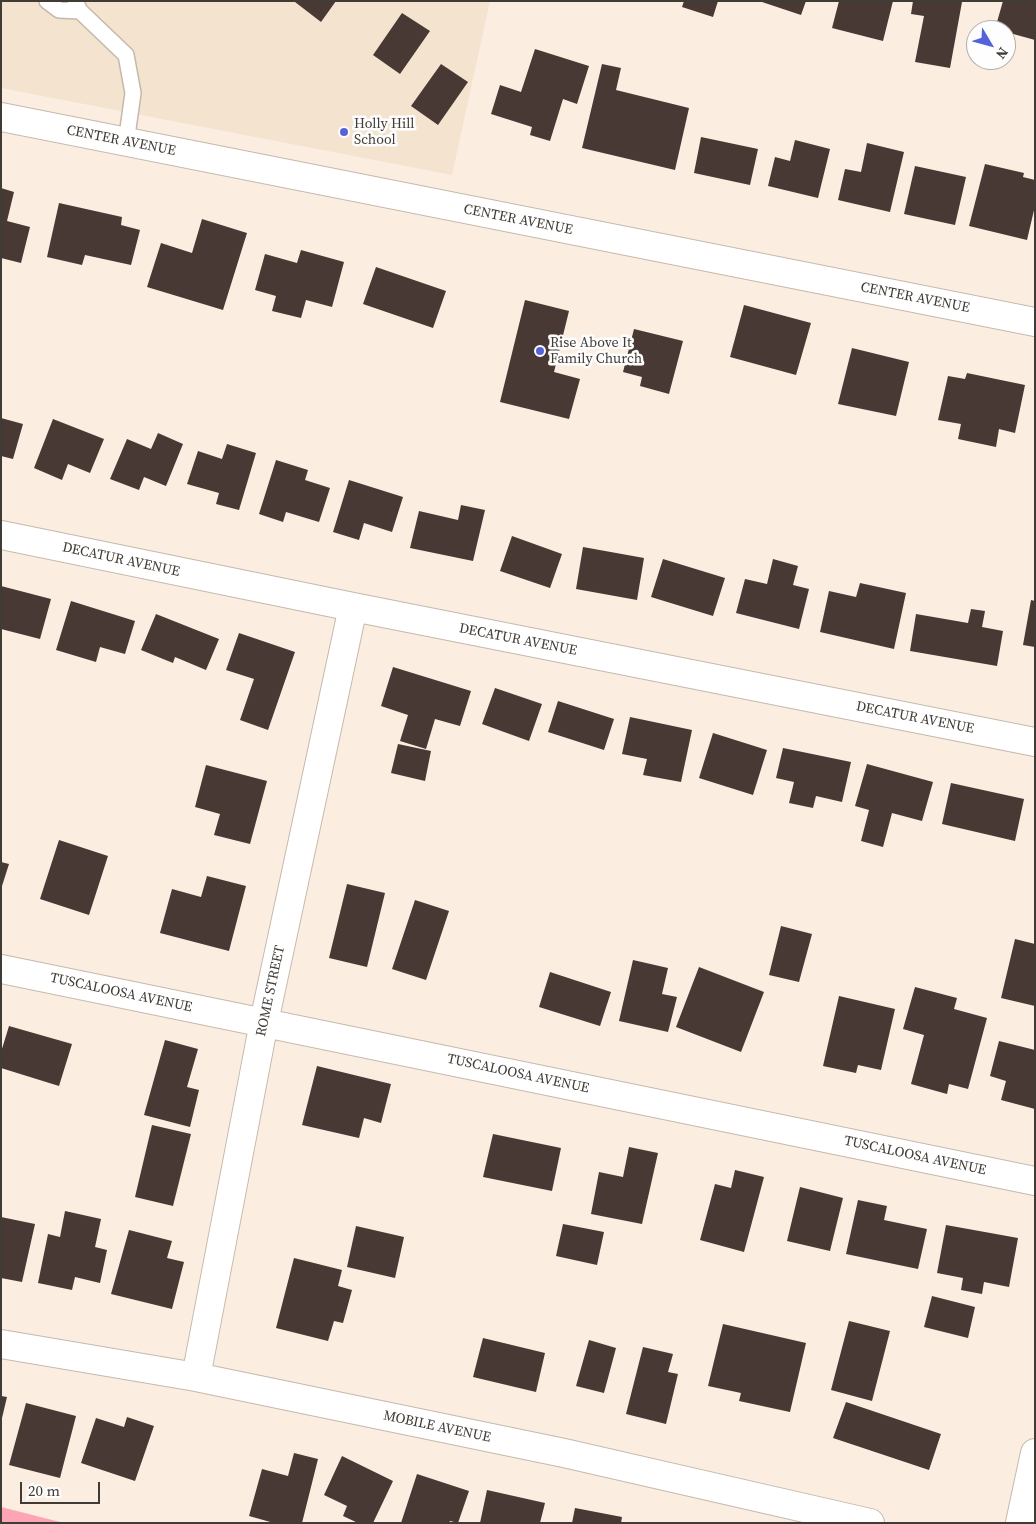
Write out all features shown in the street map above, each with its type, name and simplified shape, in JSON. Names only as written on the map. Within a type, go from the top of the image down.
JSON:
[{"type":"street","name":"CENTER AVENUE","points":[[1,117],[1035,322]]},
{"type":"street","name":"DECATUR AVENUE","points":[[1,535],[353,607],[1035,742]]},
{"type":"street","name":"ROME STREET","points":[[196,1377],[264,1022],[353,607]]},
{"type":"street","name":"TUSCALOOSA AVENUE","points":[[1,969],[1035,1181]]},
{"type":"street","name":"MOBILE AVENUE","points":[[1,1344],[196,1377],[564,1453],[870,1523]]},
{"type":"street","points":[[1020,1523],[1035,1453]]},
{"type":"lane","points":[[47,1],[59,10],[78,6],[126,55],[133,93],[126,143]]},
{"type":"shaded area","name":"Holly Hill School","points":[[1,1],[490,1],[452,175],[1,88]]},
{"type":"shaded area","points":[[1,1507],[64,1523],[1,1523]]},
{"type":"building","points":[[296,1],[336,1],[321,22]]},
{"type":"building","points":[[684,1],[718,1],[713,17],[682,7]]},
{"type":"building","points":[[759,1],[806,1],[801,15]]},
{"type":"building","points":[[839,1],[893,1],[883,41],[832,28]]},
{"type":"building","points":[[913,1],[962,2],[950,68],[915,62],[924,16],[911,14]]},
{"type":"building","points":[[1003,1],[1035,1],[1035,40],[1016,35],[1016,20],[998,20]]},
{"type":"building","points":[[402,13],[430,31],[400,74],[373,55]]},
{"type":"building","points":[[535,49],[589,66],[577,104],[563,99],[550,141],[530,135],[532,127],[491,114],[500,85],[521,92]]},
{"type":"building","points":[[441,64],[468,82],[438,125],[411,106]]},
{"type":"building","points":[[602,64],[621,68],[616,90],[689,108],[675,170],[582,148]]},
{"type":"building","points":[[701,137],[758,149],[750,185],[694,173]]},
{"type":"building","points":[[795,140],[830,149],[818,198],[768,186],[775,157],[790,161]]},
{"type":"building","points":[[867,143],[904,152],[890,212],[838,200],[845,169],[861,172]]},
{"type":"building","points":[[985,164],[1024,173],[1023,177],[1035,180],[1035,206],[1027,240],[969,226]]},
{"type":"building","points":[[915,166],[966,177],[955,225],[904,214]]},
{"type":"building","points":[[1,188],[14,192],[7,221],[30,227],[21,263],[1,258]]},
{"type":"building","points":[[59,203],[122,217],[121,225],[140,230],[131,265],[85,255],[82,265],[47,257]]},
{"type":"building","points":[[202,219],[247,233],[223,310],[147,287],[161,243],[192,253]]},
{"type":"building","points":[[301,250],[344,262],[332,307],[306,300],[301,318],[272,311],[276,296],[255,290],[265,254],[297,263]]},
{"type":"building","points":[[376,267],[446,291],[433,328],[363,304]]},
{"type":"building","points":[[525,300],[569,311],[554,372],[580,379],[569,419],[500,402]]},
{"type":"building","points":[[744,305],[811,323],[796,375],[730,357]]},
{"type":"building","points":[[634,329],[683,341],[669,394],[640,386],[642,377],[623,372]]},
{"type":"building","points":[[852,348],[909,362],[896,416],[838,404]]},
{"type":"building","points":[[967,373],[1025,385],[1015,433],[999,429],[996,447],[958,439],[961,424],[938,420],[948,376],[965,379]]},
{"type":"building","points":[[1,418],[23,424],[13,459],[1,456]]},
{"type":"building","points":[[53,419],[104,439],[90,473],[68,464],[62,480],[34,468]]},
{"type":"building","points":[[158,433],[183,444],[166,486],[144,477],[139,490],[110,479],[127,439],[151,449]]},
{"type":"building","points":[[227,444],[256,453],[239,510],[216,504],[219,493],[187,484],[198,451],[222,459]]},
{"type":"building","points":[[276,460],[308,470],[305,480],[330,488],[319,522],[286,512],[283,522],[259,514]]},
{"type":"building","points":[[349,480],[403,497],[392,532],[364,523],[359,540],[333,532]]},
{"type":"building","points":[[461,505],[485,510],[473,561],[410,548],[419,511],[458,520]]},
{"type":"building","points":[[512,536],[562,554],[550,588],[500,571]]},
{"type":"building","points":[[583,547],[644,558],[637,600],[576,589]]},
{"type":"building","points":[[663,559],[725,578],[713,616],[651,597]]},
{"type":"building","points":[[773,559],[798,566],[793,585],[809,589],[799,629],[736,613],[745,579],[767,584]]},
{"type":"building","points":[[860,583],[906,593],[894,649],[820,632],[829,591],[856,597]]},
{"type":"building","points":[[1,586],[51,599],[40,639],[1,629]]},
{"type":"building","points":[[1031,600],[1035,601],[1035,647],[1023,645]]},
{"type":"building","points":[[71,601],[135,621],[125,654],[100,647],[96,662],[56,650]]},
{"type":"building","points":[[971,609],[985,611],[982,627],[1003,631],[997,666],[910,651],[916,614],[968,623]]},
{"type":"building","points":[[156,614],[219,639],[206,670],[175,657],[173,663],[141,650]]},
{"type":"building","points":[[239,633],[295,652],[268,730],[240,720],[254,679],[226,670]]},
{"type":"building","points":[[393,667],[471,691],[460,726],[435,719],[426,749],[400,741],[408,715],[381,706]]},
{"type":"building","points":[[495,688],[542,704],[529,741],[482,724]]},
{"type":"building","points":[[558,701],[614,719],[604,750],[548,732]]},
{"type":"building","points":[[630,717],[692,730],[681,782],[643,775],[647,759],[622,754]]},
{"type":"building","points":[[713,733],[767,750],[753,795],[699,778]]},
{"type":"building","points":[[398,744],[431,751],[425,781],[391,773]]},
{"type":"building","points":[[783,748],[851,762],[842,802],[816,796],[813,808],[789,803],[794,782],[776,778]]},
{"type":"building","points":[[867,764],[933,782],[922,821],[892,813],[883,847],[861,841],[869,810],[855,806]]},
{"type":"building","points":[[206,765],[267,781],[250,844],[214,835],[220,814],[195,807]]},
{"type":"building","points":[[951,783],[1024,799],[1015,841],[942,824]]},
{"type":"building","points":[[59,840],[108,856],[89,915],[40,899]]},
{"type":"building","points":[[1,862],[9,864],[2,886],[1,886]]},
{"type":"building","points":[[207,876],[246,886],[229,951],[160,933],[172,889],[201,897]]},
{"type":"building","points":[[347,884],[385,893],[367,967],[329,958]]},
{"type":"building","points":[[415,900],[449,911],[426,980],[392,969]]},
{"type":"building","points":[[781,926],[812,934],[799,982],[769,975]]},
{"type":"building","points":[[1015,939],[1035,944],[1035,1006],[1001,998]]},
{"type":"building","points":[[633,960],[668,968],[662,994],[677,997],[668,1032],[619,1021]]},
{"type":"building","points":[[699,967],[764,992],[741,1052],[676,1027]]},
{"type":"building","points":[[550,972],[611,992],[600,1026],[539,1007]]},
{"type":"building","points":[[915,987],[957,998],[954,1009],[987,1018],[968,1089],[949,1084],[947,1094],[911,1084],[924,1035],[903,1029]]},
{"type":"building","points":[[839,996],[895,1009],[881,1070],[858,1065],[856,1073],[823,1066]]},
{"type":"building","points":[[9,1026],[72,1044],[59,1086],[1,1068],[1,1052]]},
{"type":"building","points":[[165,1040],[198,1049],[187,1087],[199,1090],[190,1127],[144,1115]]},
{"type":"building","points":[[999,1041],[1035,1050],[1035,1109],[1001,1100],[1006,1081],[990,1076]]},
{"type":"building","points":[[317,1066],[391,1084],[381,1123],[364,1118],[359,1138],[302,1125]]},
{"type":"building","points":[[152,1125],[191,1134],[173,1206],[135,1197]]},
{"type":"building","points":[[493,1134],[561,1148],[552,1191],[483,1177]]},
{"type":"building","points":[[629,1147],[658,1153],[642,1224],[591,1214],[599,1172],[623,1177]]},
{"type":"building","points":[[735,1170],[764,1177],[744,1252],[700,1240],[715,1184],[731,1188]]},
{"type":"building","points":[[800,1187],[843,1198],[830,1251],[787,1241]]},
{"type":"building","points":[[858,1200],[887,1206],[884,1220],[927,1229],[918,1269],[846,1254]]},
{"type":"building","points":[[65,1211],[101,1219],[95,1247],[107,1250],[100,1283],[75,1277],[72,1290],[38,1283],[48,1234],[60,1237]]},
{"type":"building","points":[[1,1217],[35,1224],[22,1282],[1,1278]]},
{"type":"building","points":[[563,1224],[604,1232],[597,1265],[556,1256]]},
{"type":"building","points":[[946,1225],[1018,1238],[1009,1287],[984,1282],[982,1294],[961,1290],[963,1278],[937,1273]]},
{"type":"building","points":[[356,1226],[404,1237],[395,1278],[347,1267]]},
{"type":"building","points":[[129,1230],[172,1241],[167,1258],[184,1262],[172,1309],[111,1294]]},
{"type":"building","points":[[294,1258],[342,1270],[338,1286],[352,1290],[343,1323],[334,1321],[328,1341],[276,1328]]},
{"type":"building","points":[[932,1296],[975,1307],[968,1338],[924,1327]]},
{"type":"building","points":[[849,1321],[890,1331],[872,1401],[831,1390]]},
{"type":"building","points":[[723,1324],[806,1343],[790,1412],[739,1401],[741,1393],[708,1386]]},
{"type":"building","points":[[483,1338],[545,1353],[536,1392],[473,1377]]},
{"type":"building","points":[[589,1340],[616,1348],[604,1393],[576,1386]]},
{"type":"building","points":[[643,1347],[673,1354],[668,1372],[678,1374],[666,1424],[626,1414]]},
{"type":"building","points":[[1,1396],[7,1397],[2,1418],[1,1418]]},
{"type":"building","points":[[846,1402],[941,1434],[929,1470],[833,1438]]},
{"type":"building","points":[[26,1403],[76,1416],[60,1478],[9,1465]]},
{"type":"building","points":[[127,1417],[154,1426],[135,1481],[81,1463],[96,1418],[124,1427]]},
{"type":"building","points":[[294,1453],[318,1459],[302,1523],[274,1523],[249,1516],[262,1469],[288,1476]]},
{"type":"building","points":[[342,1456],[393,1481],[373,1523],[358,1523],[343,1516],[347,1506],[324,1495]]},
{"type":"building","points":[[417,1474],[469,1491],[458,1523],[450,1521],[449,1523],[401,1523]]},
{"type":"building","points":[[487,1490],[545,1503],[540,1523],[480,1523]]},
{"type":"building","points":[[575,1508],[622,1517],[621,1523],[572,1523]]},
{"type":"place","name":"Holly Hill School","points":[[344,132]]},
{"type":"place","name":"Rise Above It Family Church","points":[[540,351]]}]
